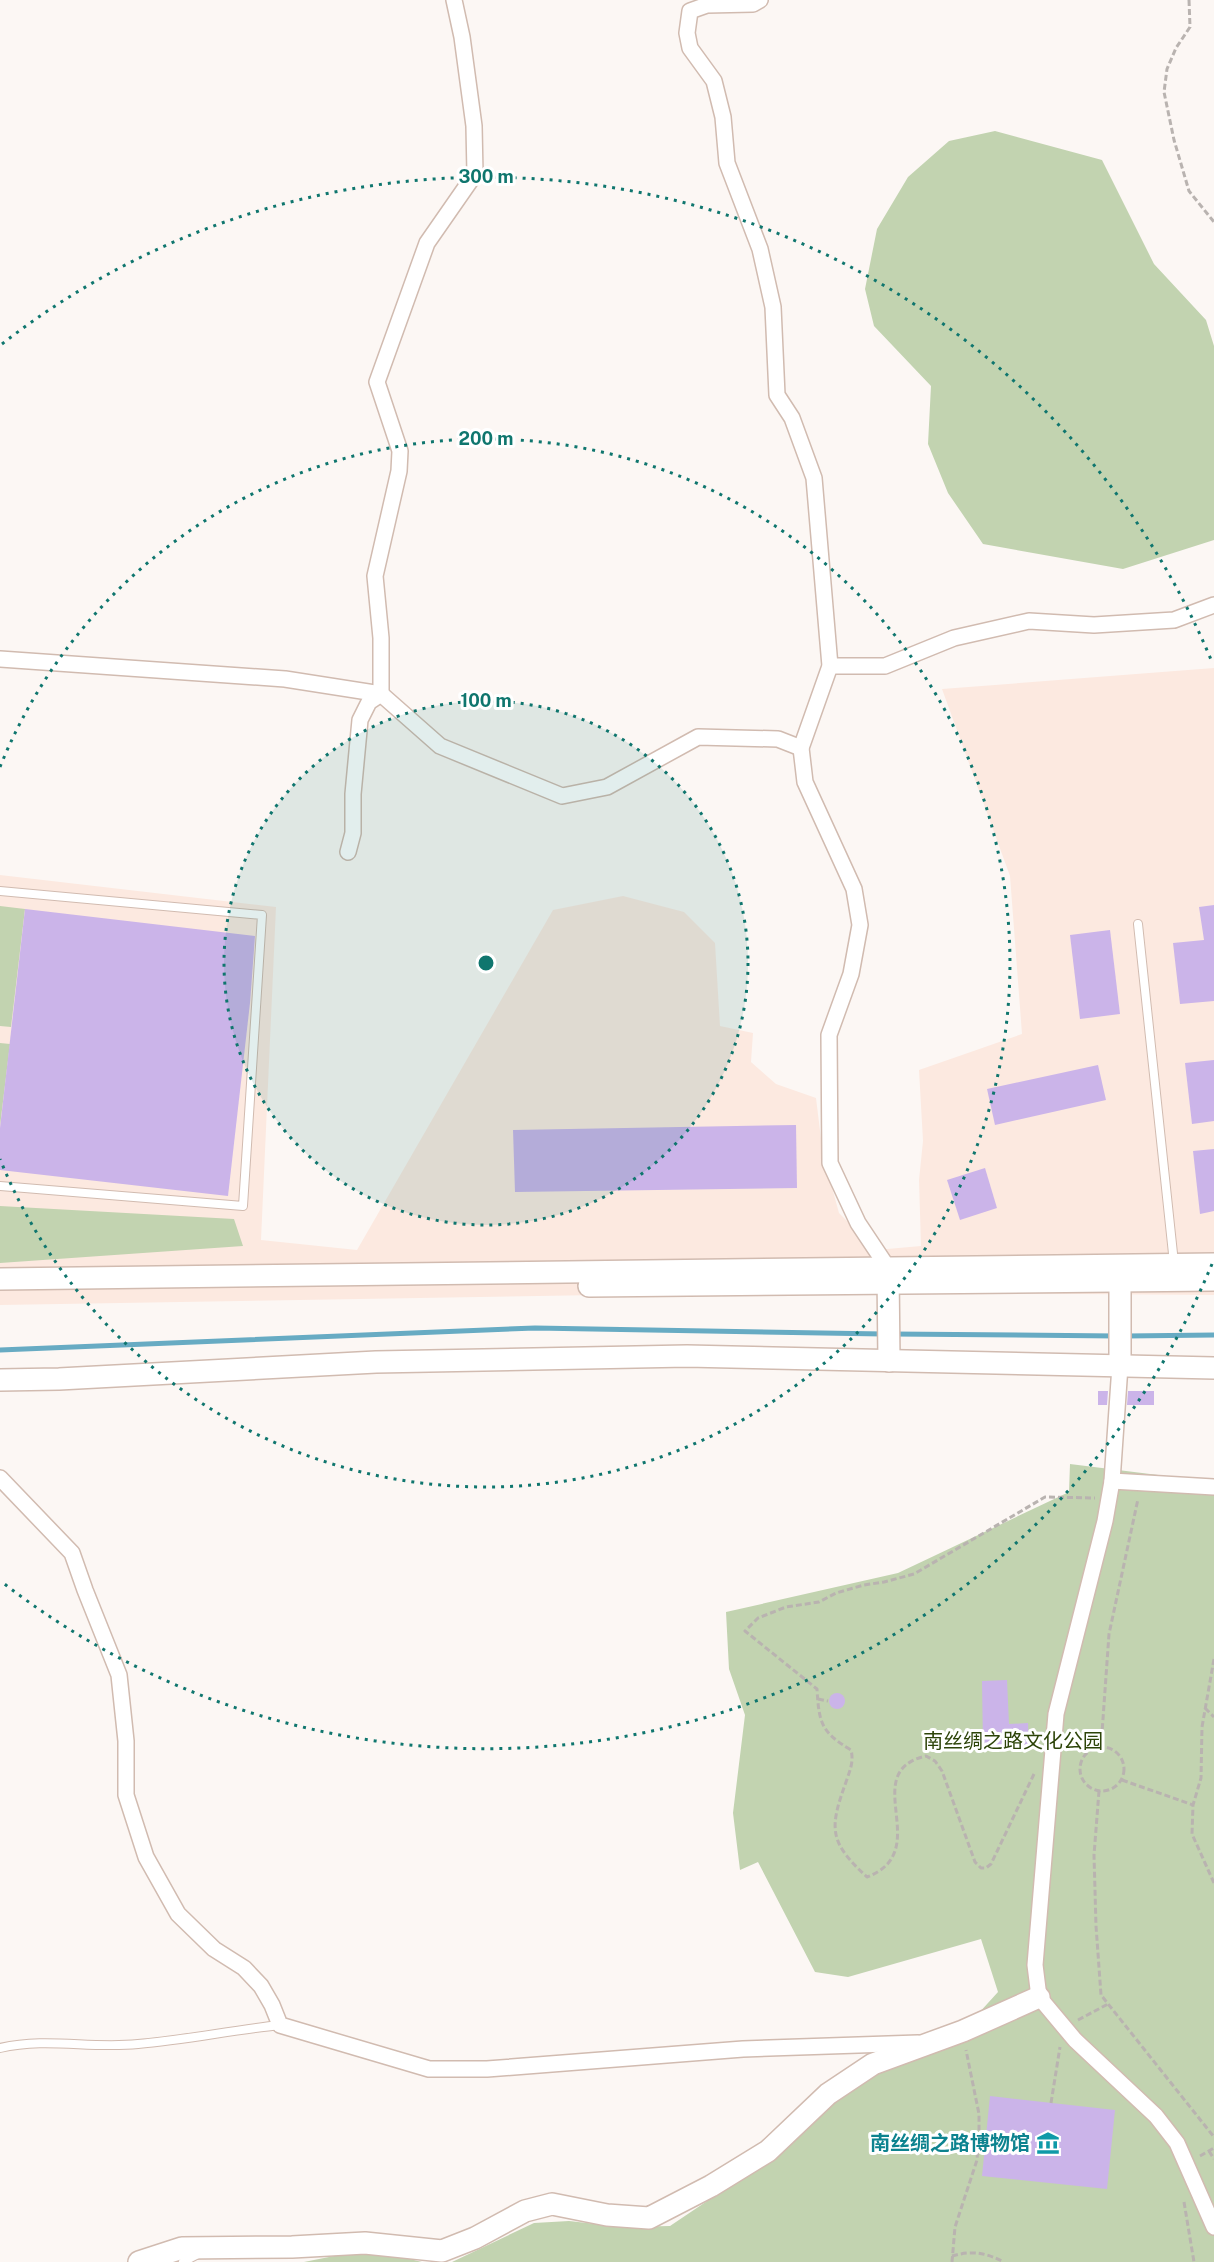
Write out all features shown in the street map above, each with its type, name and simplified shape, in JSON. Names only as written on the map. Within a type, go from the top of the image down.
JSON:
[{"type":"street","points":[[381,694],[381,638],[375,576],[399,471],[400,451],[377,382],[427,243],[475,174],[473,115],[462,37],[454,0]]},
{"type":"street","points":[[760,0],[753,4],[707,5],[690,11],[687,33],[690,48],[714,81],[723,117],[727,163],[760,249],[773,307],[777,395],[792,418],[814,478],[830,666],[801,748],[805,782],[854,888],[860,925],[851,974],[829,1035],[830,1163],[858,1223],[889,1276],[889,1361]]},
{"type":"street","points":[[830,666],[885,666],[954,638],[1029,621],[1094,624],[1174,620],[1214,605]]},
{"type":"street","points":[[0,659],[285,679],[381,694],[440,746],[562,796],[607,787],[698,736],[778,739],[801,748]]},
{"type":"street","points":[[348,852],[353,833],[352,794],[360,720],[369,702],[381,694]]},
{"type":"street","points":[[0,1292],[889,1276],[1214,1264]]},
{"type":"street","points":[[0,1279],[889,1276],[1120,1281],[1214,1280]]},
{"type":"street","points":[[1120,1281],[1120,1366],[1112,1481],[1105,1521],[1056,1714],[1035,1965],[1040,1997],[1075,2040],[1156,2116],[1177,2143],[1214,2226]]},
{"type":"street","points":[[0,1380],[59,1379],[387,1361],[687,1356],[1214,1368]]},
{"type":"street","points":[[0,1478],[72,1553],[119,1676],[126,1741],[126,1795],[146,1857],[178,1914],[213,1950],[244,1968],[261,1986],[280,2025],[429,2069],[487,2069],[743,2049],[933,2042]]},
{"type":"street","points":[[1112,1481],[1214,1487]]},
{"type":"street","points":[[139,2262],[182,2248],[365,2243],[442,2251],[476,2238],[525,2211],[552,2204],[607,2215],[649,2218],[711,2186],[768,2151],[828,2094],[873,2064],[963,2031],[1040,1997]]},
{"type":"street","points":[[305,2246],[325,2262]]},
{"type":"lane","points":[[0,891],[262,915],[243,1206],[0,1186]]},
{"type":"lane","points":[[1137,924],[1174,1264]]},
{"type":"lane","points":[[0,2048],[22,2043],[52,2042],[89,2046],[138,2044],[280,2025]]},
{"type":"lane","points":[[183,2262],[210,2248]]},
{"type":"path","points":[[1190,0],[1190,27],[1176,48],[1167,69],[1164,92],[1174,140],[1189,191],[1214,222]]},
{"type":"path","points":[[1101,1747],[1109,1634],[1133,1518],[1143,1483]]},
{"type":"path","points":[[1035,1773],[991,1864],[986,1868],[981,1868],[975,1862],[942,1771],[935,1761],[926,1756],[914,1758],[900,1768],[894,1785],[898,1836],[895,1853],[880,1872],[867,1877],[852,1863],[840,1846],[834,1829],[836,1811],[853,1761],[851,1750],[829,1736],[819,1716],[817,1689],[808,1679],[745,1631],[758,1618],[786,1607],[819,1602],[837,1593],[864,1585],[914,1574],[1045,1497],[1080,1499],[1109,1497]]},
{"type":"path","points":[[1214,1659],[1202,1727],[1201,1778],[1193,1805],[1192,1834],[1214,1883]]},
{"type":"path","points":[[818,1699],[828,1701]]},
{"type":"path","points":[[1206,1708],[1214,1718]]},
{"type":"path","points":[[1101,1747],[1108,1748],[1120,1756],[1125,1769],[1122,1780],[1110,1791],[1099,1791],[1088,1787],[1083,1781],[1080,1766],[1087,1753],[1101,1747]]},
{"type":"path","points":[[1122,1780],[1193,1805]]},
{"type":"path","points":[[1099,1791],[1094,1854],[1101,1995],[1214,2137]]},
{"type":"path","points":[[952,2262],[955,2227],[977,2160],[979,2130],[979,2114],[963,2031]]},
{"type":"path","points":[[1209,2151],[1214,2158]]},
{"type":"path","points":[[1184,2199],[1194,2262]]},
{"type":"path","points":[[952,2256],[969,2252],[988,2254],[1004,2262]]},
{"type":"shaded area","points":[[1214,668],[1214,1295],[786,1292],[0,1305],[0,875],[276,907],[261,1240],[357,1250],[553,910],[623,896],[684,912],[715,943],[720,1026],[753,1033],[751,1062],[776,1084],[816,1098],[823,1155],[839,1213],[876,1250],[921,1246],[919,1180],[923,1141],[919,1070],[1022,1034],[1010,876],[942,689]]},
{"type":"green space","points":[[995,131],[1102,160],[1154,264],[1206,320],[1214,346],[1214,540],[1123,569],[983,544],[948,493],[928,444],[931,386],[874,326],[865,289],[877,229],[908,177],[949,141]]},
{"type":"green space","points":[[0,906],[25,909],[11,1027],[0,1026]]},
{"type":"green space","points":[[0,1043],[10,1044],[0,1126]]},
{"type":"green space","points":[[0,1206],[234,1219],[243,1246],[0,1263]]},
{"type":"green space","name":"南丝绸之路文化公园","points":[[1070,1464],[1214,1482],[1214,2262],[452,2262],[534,2223],[569,2221],[623,2227],[670,2226],[728,2187],[863,2077],[947,2048],[998,1992],[981,1939],[848,1977],[815,1972],[758,1862],[740,1870],[733,1813],[745,1715],[729,1669],[726,1612],[898,1573],[1069,1492]]},
{"type":"green space","points":[[369,2249],[422,2262],[304,2262]]},
{"type":"building","points":[[1214,905],[1214,1001],[1180,1004],[1173,943],[1204,940],[1199,907]]},
{"type":"building","points":[[25,909],[255,936],[250,1003],[228,1196],[0,1170],[0,1128]]},
{"type":"building","points":[[1110,930],[1120,1014],[1080,1019],[1070,935]]},
{"type":"building","points":[[1214,1060],[1214,1121],[1192,1124],[1185,1063]]},
{"type":"building","points":[[1098,1065],[1106,1100],[995,1125],[987,1089]]},
{"type":"building","points":[[796,1125],[797,1188],[515,1192],[513,1130]]},
{"type":"building","points":[[1214,1149],[1214,1211],[1200,1214],[1193,1151]]},
{"type":"building","points":[[985,1168],[997,1208],[960,1220],[947,1180]]},
{"type":"building","points":[[1098,1391],[1108,1391],[1107,1405],[1098,1405]]},
{"type":"building","points":[[1128,1391],[1154,1391],[1154,1405],[1127,1405]]},
{"type":"building","points":[[1007,1680],[1009,1724],[1028,1723],[1029,1745],[983,1746],[982,1681]]},
{"type":"building","points":[[834,1693],[840,1693],[845,1701],[843,1707],[834,1709],[829,1704],[829,1698]]},
{"type":"building","name":"南丝绸之路博物馆","points":[[990,2096],[1115,2110],[1107,2189],[982,2176]]},
{"type":"waterway","points":[[0,1350],[535,1328],[883,1334]]},
{"type":"waterway","points":[[892,1334],[1117,1336]]},
{"type":"waterway","points":[[1126,1336],[1214,1335]]},
{"type":"place","name":"南丝绸之路博物馆","points":[[1048,2143]]}]
